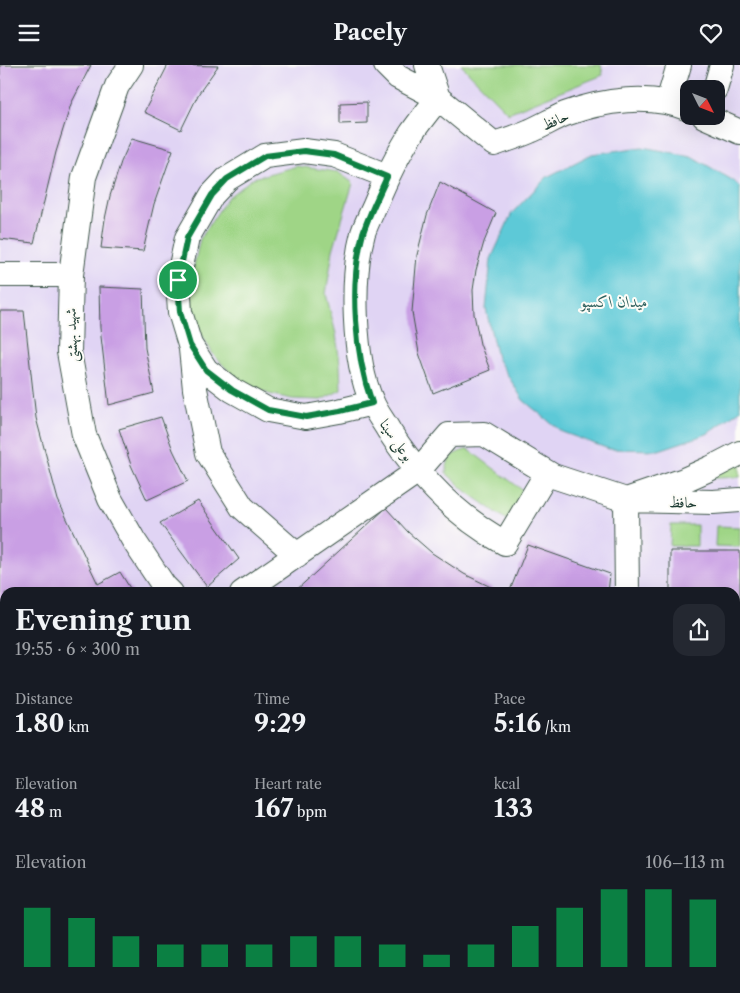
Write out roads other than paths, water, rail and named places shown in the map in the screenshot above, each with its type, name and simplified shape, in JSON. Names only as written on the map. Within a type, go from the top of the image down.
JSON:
[{"type":"lane","name":"شهید بهشتی","points":[[131,65],[117,86],[84,177],[71,275],[69,353],[84,435],[110,499],[134,541],[165,587]]},
{"type":"lane","name":"حافظ","points":[[386,65],[398,77],[438,98],[494,144],[529,131],[564,114],[594,106],[623,101],[680,110]]},
{"type":"lane","points":[[427,65],[438,98]]},
{"type":"lane","points":[[679,65],[684,80]]},
{"type":"lane","points":[[718,80],[722,65]]},
{"type":"lane","name":"بوعلی سینا","points":[[251,587],[418,471],[398,445],[372,403],[365,383],[359,348],[356,311],[358,268],[363,233],[387,177],[411,134],[438,98]]},
{"type":"lane","name":"حافظ","points":[[723,125],[740,133]]},
{"type":"lane","points":[[297,555],[242,507],[208,453],[195,389],[190,345],[180,312],[178,280],[187,238],[212,195],[227,179],[265,156],[304,151],[334,155],[387,177]]},
{"type":"lane","points":[[0,275],[71,275]]},
{"type":"lane","points":[[190,345],[206,370],[232,390],[268,410],[306,417],[372,403]]},
{"type":"lane","name":"حافظ","points":[[418,471],[449,435],[484,434],[547,473],[585,488],[626,500],[714,503],[740,500]]},
{"type":"lane","name":"حافظ","points":[[626,500],[684,480],[740,453]]},
{"type":"lane","points":[[418,471],[456,509],[477,526],[505,543],[547,473]]},
{"type":"lane","points":[[626,500],[627,587]]},
{"type":"water","name":"میدان اکسپو","points":[[642,147],[691,156],[734,181],[740,187],[740,410],[707,434],[659,450],[609,449],[562,432],[523,400],[497,358],[486,309],[491,259],[512,213],[547,177],[592,154]]}]
